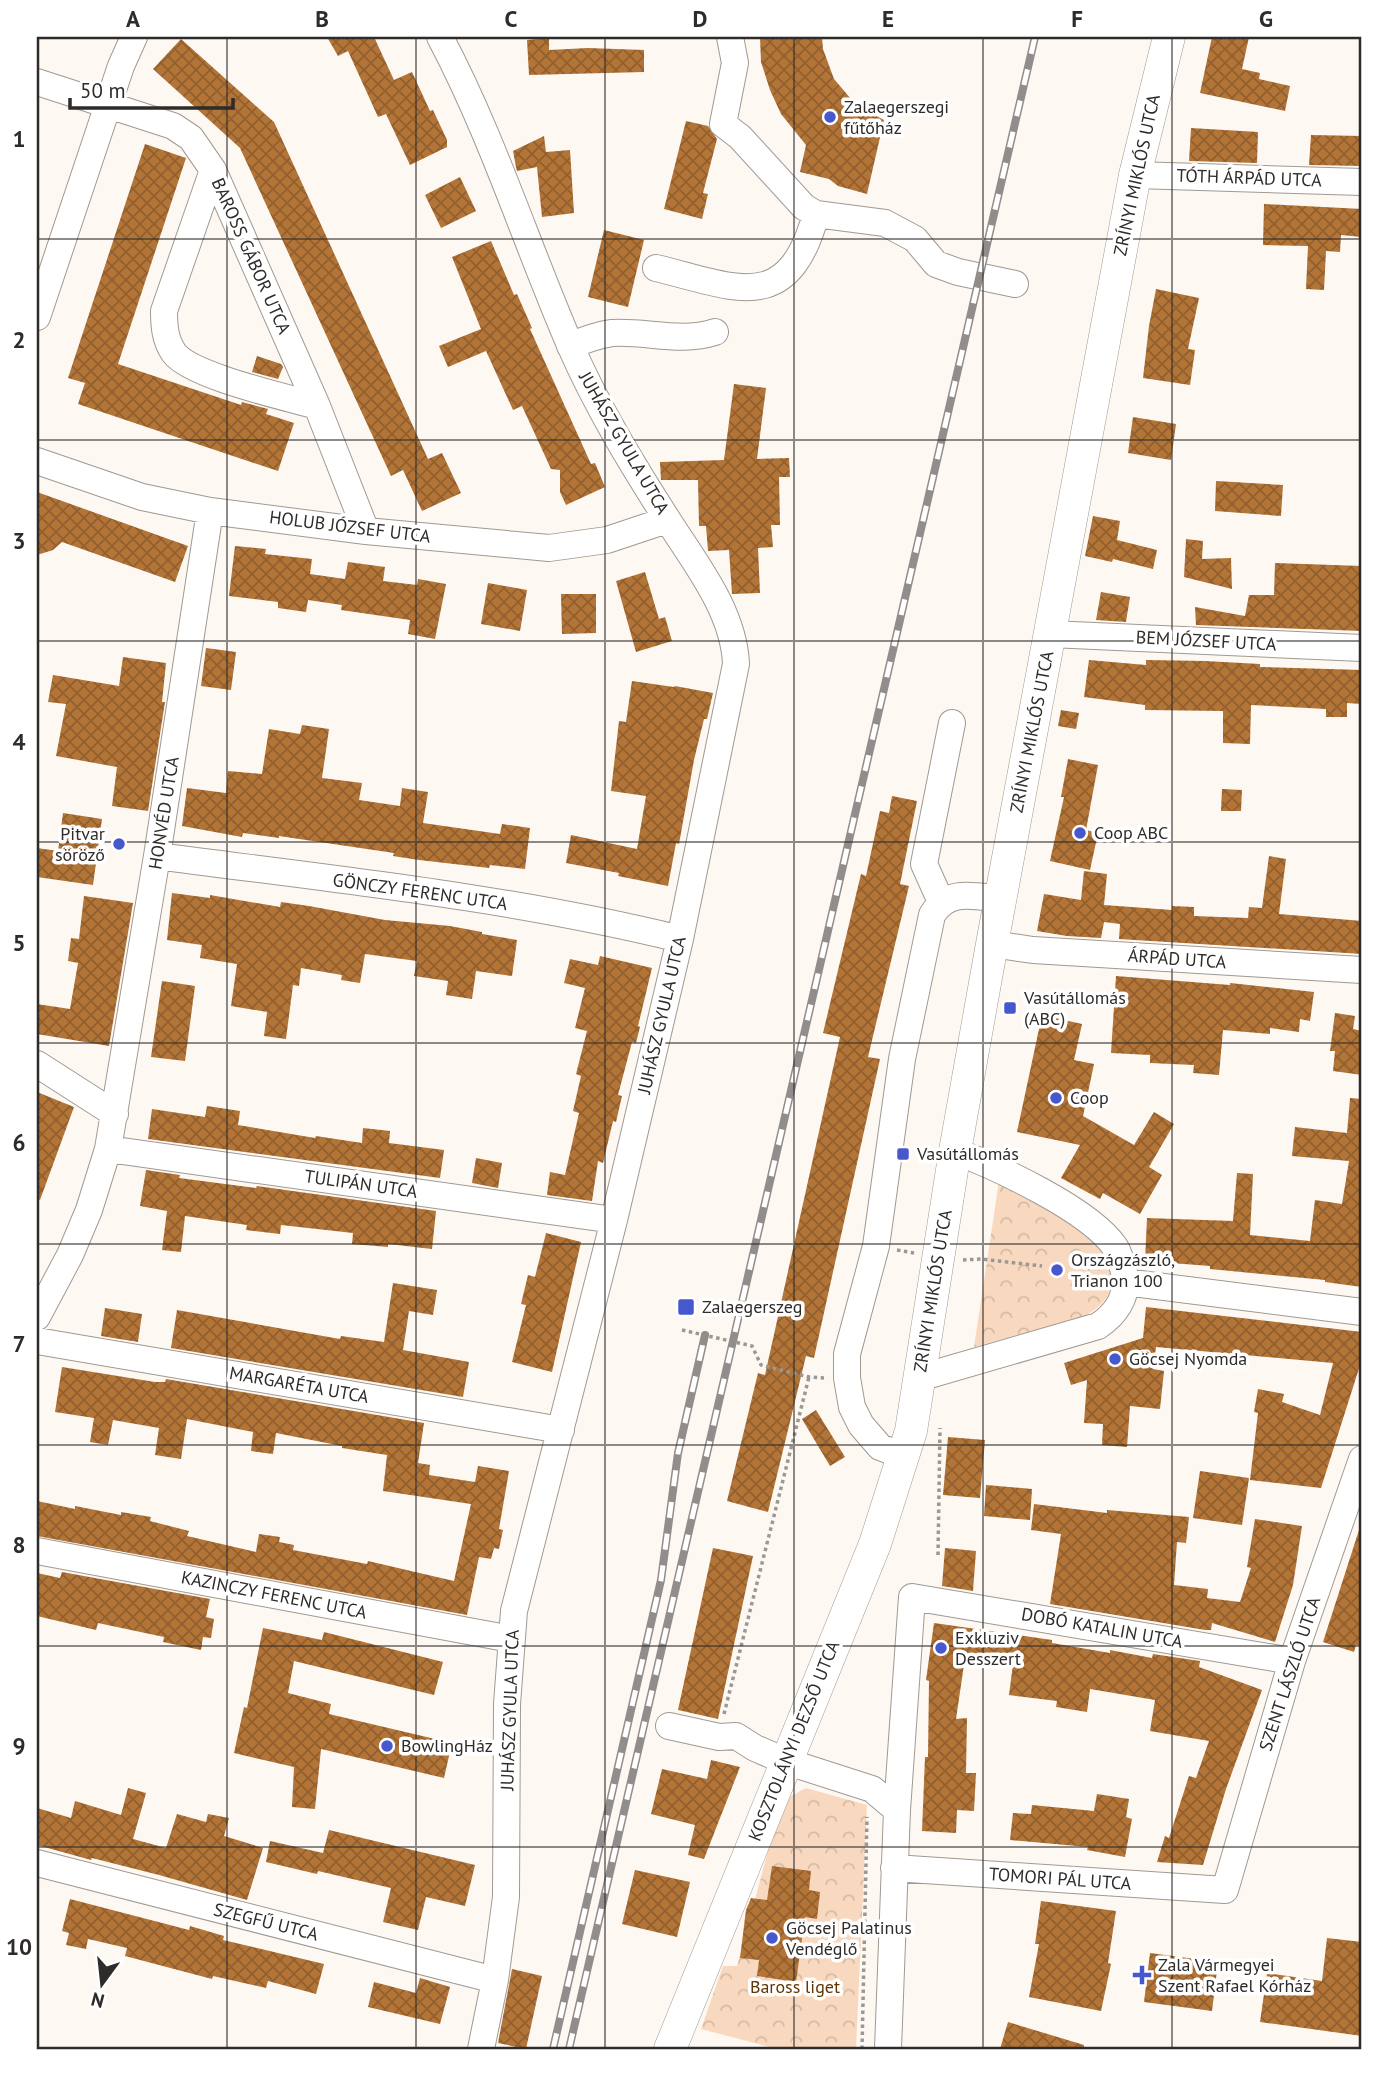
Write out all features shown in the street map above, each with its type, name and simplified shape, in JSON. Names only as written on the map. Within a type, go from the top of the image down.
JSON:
[{"type":"main road","name":"ZRÍNYI MIKLÓS UTCA","points":[[918,1437],[919,1378],[955,1151],[992,944],[1135,175],[1169,37]]},
{"type":"main road","name":"KOSZTOLÁNYI DEZSŐ UTCA","points":[[674,2048],[785,1761],[918,1437]]},
{"type":"street","points":[[37,317],[108,105],[134,37]]},
{"type":"street","name":"JUHÁSZ GYULA UTCA","points":[[440,37],[468,93],[570,346],[591,390],[667,520],[697,565],[728,622],[733,635],[736,664],[680,939],[614,1220],[514,1611],[507,1704],[506,1897],[495,1980],[481,2049]]},
{"type":"street","points":[[730,37],[735,63],[723,124],[740,137],[804,207],[816,214],[885,223],[915,239],[936,264],[958,272],[1015,284]]},
{"type":"street","name":"BAROSS GÁBOR UTCA","points":[[37,82],[182,131],[197,145],[213,170],[317,406],[366,531]]},
{"type":"street","points":[[213,170],[164,311],[164,327],[168,340],[175,354],[200,371],[317,406]]},
{"type":"street","name":"TÓTH ÁRPÁD UTCA","points":[[1135,175],[1362,182]]},
{"type":"street","points":[[656,268],[746,289],[757,288],[786,274],[795,264],[810,237],[816,214]]},
{"type":"street","points":[[570,346],[590,338],[615,333],[690,337],[715,332]]},
{"type":"street","name":"HOLUB JÓZSEF UTCA","points":[[37,461],[142,497],[210,510],[366,531],[549,548],[607,540],[667,520]]},
{"type":"street","name":"HONVÉD UTCA","points":[[37,1317],[70,1255],[89,1210],[108,1149],[157,856],[210,510]]},
{"type":"street","name":"BEM JÓZSEF UTCA","points":[[1050,635],[1362,648]]},
{"type":"street","points":[[941,902],[924,864],[952,723]]},
{"type":"street","name":"GÖNCZY FERENC UTCA","points":[[157,856],[454,895],[522,906],[680,939]]},
{"type":"street","points":[[918,1437],[880,1447],[861,1425],[852,1407],[847,1378],[847,1354],[876,1246],[902,1059],[932,915],[941,902],[959,895],[1001,899]]},
{"type":"street","name":"ÁRPÁD UTCA","points":[[992,944],[1033,950],[1362,970]]},
{"type":"street","points":[[37,1064],[115,1114]]},
{"type":"street","name":"TULIPÁN UTCA","points":[[108,1149],[614,1220]]},
{"type":"street","points":[[919,1378],[1098,1326],[1115,1311],[1125,1292],[1116,1249],[1087,1219],[994,1166],[955,1151]]},
{"type":"street","points":[[1125,1282],[1362,1312]]},
{"type":"street","name":"MARGARÉTA UTCA","points":[[37,1341],[561,1430]]},
{"type":"street","name":"SZENT LÁSZLÓ UTCA","points":[[1225,1890],[1292,1661],[1362,1459]]},
{"type":"street","name":"KAZINCZY FERENC UTCA","points":[[37,1551],[511,1639]]},
{"type":"street","name":"DOBÓ KATALIN UTCA","points":[[897,1810],[912,1597],[1292,1661]]},
{"type":"street","points":[[669,1726],[719,1737],[736,1736],[785,1761],[872,1789],[897,1810],[888,2049]]},
{"type":"street","name":"SZEGFŰ UTCA","points":[[37,1863],[495,1980]]},
{"type":"street","name":"TOMORI PÁL UTCA","points":[[894,1868],[1225,1890]]},
{"type":"path","points":[[964,1260],[981,1259],[1042,1266]]},
{"type":"path","points":[[682,1329],[752,1346],[761,1365],[809,1377],[847,1378]]},
{"type":"path","points":[[719,1737],[809,1377]]},
{"type":"path","points":[[918,1437],[938,1555]]},
{"type":"path","points":[[862,2049],[867,1805]]},
{"type":"green space","points":[[999,1181],[1099,1236],[1108,1261],[1110,1291],[1096,1309],[1083,1317],[974,1347]]},
{"type":"green space","name":"Baross liget","points":[[806,1788],[867,1805],[856,2049],[777,2049],[701,2029],[723,1966],[737,1966],[778,1814],[791,1796]]},
{"type":"building","points":[[327,37],[374,37],[394,80],[412,72],[447,140],[447,147],[410,165],[386,114],[378,117],[348,51],[338,56]]},
{"type":"building","name":"Zalaegerszegi fűtőház","points":[[760,37],[822,37],[823,49],[834,79],[857,106],[884,120],[867,194],[838,186],[829,179],[800,172],[806,145],[781,114],[770,90],[761,62]]},
{"type":"building","points":[[1212,37],[1249,37],[1242,69],[1260,73],[1259,79],[1290,86],[1285,111],[1200,93]]},
{"type":"building","points":[[549,38],[549,50],[644,50],[644,72],[529,75],[527,40]]},
{"type":"building","points":[[181,39],[274,122],[428,459],[442,453],[461,493],[422,511],[403,470],[391,476],[240,148],[153,69]]},
{"type":"building","points":[[686,121],[708,126],[717,139],[703,193],[708,194],[702,219],[664,209]]},
{"type":"building","points":[[1191,128],[1258,132],[1257,163],[1189,161]]},
{"type":"building","points":[[1311,135],[1362,136],[1362,166],[1309,165]]},
{"type":"building","points":[[544,136],[546,152],[570,150],[574,213],[542,217],[537,167],[517,171],[513,151]]},
{"type":"building","points":[[145,144],[186,158],[118,364],[241,405],[242,402],[268,409],[266,414],[294,423],[278,471],[78,404],[85,383],[68,378]]},
{"type":"building","points":[[460,177],[476,211],[441,228],[425,195]]},
{"type":"building","points":[[1264,204],[1362,209],[1362,237],[1341,235],[1340,252],[1326,251],[1324,290],[1306,289],[1308,246],[1263,245]]},
{"type":"building","points":[[604,230],[644,240],[628,307],[588,297]]},
{"type":"building","points":[[491,241],[591,464],[595,463],[605,487],[566,505],[560,492],[560,470],[551,469],[522,406],[513,410],[486,351],[448,367],[439,346],[481,329],[452,257]]},
{"type":"building","points":[[1156,289],[1199,298],[1188,349],[1195,350],[1190,385],[1143,378]]},
{"type":"building","points":[[257,356],[281,364],[283,367],[278,379],[252,372]]},
{"type":"building","points":[[734,384],[766,388],[757,459],[789,458],[790,477],[779,477],[780,525],[771,525],[773,547],[758,548],[760,593],[732,594],[729,550],[708,551],[706,526],[699,526],[698,480],[661,480],[660,462],[724,460]]},
{"type":"building","points":[[1133,417],[1176,424],[1171,460],[1128,453]]},
{"type":"building","points":[[1216,481],[1283,485],[1281,516],[1215,511]]},
{"type":"building","points":[[37,492],[188,546],[175,582],[62,542],[53,550],[37,555]]},
{"type":"building","points":[[1093,516],[1120,521],[1117,540],[1157,550],[1153,569],[1113,559],[1112,562],[1085,556]]},
{"type":"building","points":[[1186,539],[1203,541],[1202,559],[1231,558],[1232,589],[1184,577]]},
{"type":"building","points":[[235,546],[266,549],[265,554],[312,559],[310,574],[345,579],[348,562],[385,567],[383,581],[417,585],[418,579],[446,584],[435,639],[408,634],[410,620],[341,610],[342,605],[308,600],[306,612],[278,608],[278,602],[229,596]]},
{"type":"building","points":[[1275,563],[1362,566],[1362,631],[1196,625],[1195,607],[1245,616],[1249,595],[1274,595]]},
{"type":"building","points":[[645,572],[659,619],[665,617],[672,641],[636,652],[616,581]]},
{"type":"building","points":[[488,583],[527,590],[520,631],[481,624]]},
{"type":"building","points":[[1101,592],[1130,597],[1126,622],[1096,620]]},
{"type":"building","points":[[561,594],[596,594],[596,633],[562,634]]},
{"type":"building","points":[[206,648],[236,652],[231,690],[201,686]]},
{"type":"building","points":[[123,657],[166,663],[162,702],[165,702],[148,811],[112,806],[117,767],[56,756],[66,704],[48,702],[53,675],[119,686]]},
{"type":"building","points":[[1089,660],[1146,665],[1146,660],[1205,661],[1260,664],[1260,667],[1362,670],[1361,704],[1347,703],[1347,717],[1326,717],[1326,709],[1251,705],[1250,744],[1223,743],[1223,711],[1145,710],[1145,705],[1084,697]]},
{"type":"building","points":[[632,681],[713,693],[694,760],[679,844],[676,843],[668,886],[566,863],[571,835],[637,849],[646,796],[611,791],[619,721],[626,722]]},
{"type":"building","points":[[1061,710],[1079,713],[1076,729],[1058,726]]},
{"type":"building","points":[[302,725],[329,729],[322,778],[362,783],[359,800],[400,806],[402,788],[428,792],[423,823],[500,834],[502,824],[530,828],[525,869],[419,860],[393,856],[394,853],[279,836],[243,833],[242,837],[182,826],[187,788],[226,793],[228,771],[262,774],[269,729],[300,734]]},
{"type":"building","points":[[1068,759],[1098,765],[1086,830],[1098,833],[1090,870],[1050,861],[1064,797],[1061,797]]},
{"type":"building","points":[[1222,789],[1242,790],[1241,811],[1221,811]]},
{"type":"building","points":[[892,796],[917,801],[900,884],[909,886],[868,1057],[880,1059],[814,1358],[806,1356],[768,1512],[727,1501],[758,1373],[765,1375],[840,1037],[823,1033],[861,874],[866,876],[880,811],[889,813]]},
{"type":"building","points":[[63,813],[102,819],[93,885],[37,877],[37,848],[58,851]]},
{"type":"building","points":[[1269,856],[1286,859],[1279,914],[1362,921],[1362,954],[1119,939],[1120,924],[1104,922],[1101,938],[1037,931],[1044,894],[1081,900],[1084,871],[1107,874],[1104,905],[1172,910],[1172,906],[1194,907],[1194,916],[1248,918],[1249,907],[1262,908]]},
{"type":"building","points":[[172,893],[210,898],[210,895],[280,907],[281,902],[385,920],[450,926],[517,940],[512,976],[476,971],[472,999],[446,995],[448,981],[414,976],[417,961],[365,954],[360,983],[341,980],[342,975],[301,968],[299,986],[293,985],[286,1039],[264,1036],[267,1012],[231,1006],[237,964],[200,958],[202,945],[167,940]]},
{"type":"building","points":[[84,896],[133,903],[109,1046],[37,1034],[37,1004],[70,1009],[78,963],[68,961],[71,938],[79,939]]},
{"type":"building","points":[[600,956],[652,968],[636,1043],[632,1042],[618,1095],[622,1096],[616,1122],[613,1121],[603,1163],[598,1161],[592,1201],[547,1195],[550,1172],[565,1175],[579,1113],[573,1111],[581,1076],[576,1074],[587,1031],[575,1028],[585,988],[564,983],[570,959],[598,965]]},
{"type":"building","points":[[1116,976],[1230,983],[1314,992],[1310,1021],[1300,1019],[1299,1032],[1270,1028],[1270,1034],[1223,1030],[1219,1075],[1193,1073],[1194,1065],[1150,1063],[1150,1055],[1111,1053]]},
{"type":"building","points":[[162,981],[195,986],[185,1061],[151,1057]]},
{"type":"building","points":[[1335,1013],[1355,1016],[1353,1029],[1362,1031],[1362,1075],[1333,1071],[1335,1051],[1330,1051]]},
{"type":"building","points":[[1042,1015],[1082,1024],[1074,1060],[1094,1064],[1083,1116],[1134,1145],[1154,1112],[1174,1124],[1149,1167],[1162,1175],[1140,1214],[1103,1193],[1100,1199],[1061,1178],[1080,1145],[1017,1132]]},
{"type":"building","points":[[37,1092],[74,1107],[40,1200],[37,1199]]},
{"type":"building","points":[[1350,1098],[1362,1099],[1362,1287],[1325,1280],[1210,1269],[1210,1266],[1145,1261],[1147,1218],[1233,1221],[1237,1173],[1253,1174],[1250,1235],[1310,1241],[1315,1200],[1342,1204],[1349,1161],[1292,1156],[1295,1127],[1347,1133]]},
{"type":"building","points":[[207,1106],[240,1111],[238,1125],[315,1138],[362,1143],[363,1128],[390,1131],[389,1143],[444,1150],[440,1178],[148,1139],[152,1109],[205,1117]]},
{"type":"building","points":[[476,1158],[502,1163],[498,1188],[472,1183]]},
{"type":"building","points":[[146,1170],[180,1175],[179,1178],[436,1211],[432,1249],[388,1244],[388,1247],[352,1244],[353,1233],[281,1225],[280,1234],[246,1230],[247,1225],[185,1216],[181,1252],[162,1250],[167,1211],[140,1206]]},
{"type":"building","points":[[546,1233],[581,1242],[552,1372],[512,1362],[526,1305],[521,1304],[528,1275],[535,1277]]},
{"type":"building","points":[[393,1283],[437,1290],[433,1315],[409,1311],[403,1350],[469,1362],[463,1397],[171,1348],[177,1310],[340,1339],[341,1336],[384,1342]]},
{"type":"building","points":[[1146,1307],[1362,1332],[1362,1359],[1321,1488],[1250,1480],[1258,1413],[1254,1412],[1258,1389],[1284,1394],[1282,1402],[1320,1415],[1333,1363],[1156,1347],[1153,1369],[1164,1371],[1160,1409],[1130,1406],[1127,1447],[1102,1445],[1103,1424],[1084,1423],[1087,1380],[1071,1385],[1064,1363],[1143,1338]]},
{"type":"building","points":[[105,1308],[142,1314],[138,1342],[101,1336]]},
{"type":"building","points":[[62,1367],[155,1382],[165,1382],[166,1379],[424,1423],[418,1463],[430,1465],[429,1475],[475,1482],[478,1466],[509,1471],[499,1529],[503,1530],[499,1549],[494,1548],[491,1559],[479,1557],[467,1615],[37,1536],[37,1501],[75,1509],[75,1506],[121,1515],[121,1512],[151,1517],[150,1521],[189,1531],[187,1536],[256,1552],[259,1534],[280,1537],[279,1542],[294,1545],[293,1550],[367,1564],[368,1561],[454,1581],[471,1504],[383,1491],[387,1455],[276,1433],[273,1454],[251,1451],[253,1432],[187,1419],[181,1459],[155,1455],[159,1428],[113,1420],[108,1445],[90,1442],[94,1418],[55,1412]]},
{"type":"building","points":[[816,1410],[845,1457],[830,1466],[802,1419]]},
{"type":"building","points":[[948,1437],[985,1440],[980,1498],[943,1495]]},
{"type":"building","points":[[1200,1471],[1249,1478],[1242,1525],[1193,1518]]},
{"type":"building","points":[[986,1485],[1032,1489],[1030,1520],[984,1516]]},
{"type":"building","points":[[1034,1504],[1107,1513],[1107,1510],[1189,1517],[1186,1543],[1177,1542],[1174,1585],[1208,1589],[1207,1598],[1240,1602],[1251,1568],[1247,1567],[1255,1519],[1302,1526],[1293,1585],[1275,1642],[1212,1623],[1211,1630],[1205,1630],[1050,1604],[1061,1534],[1031,1530]]},
{"type":"building","points":[[1359,1530],[1362,1531],[1362,1646],[1356,1645],[1354,1652],[1323,1642]]},
{"type":"building","points":[[713,1548],[753,1556],[718,1719],[678,1710]]},
{"type":"building","points":[[945,1548],[976,1551],[973,1591],[942,1586]]},
{"type":"building","points":[[62,1572],[210,1599],[206,1617],[214,1619],[211,1638],[203,1637],[201,1650],[163,1642],[164,1637],[98,1623],[96,1630],[37,1616],[37,1573],[60,1578]]},
{"type":"building","points":[[934,1623],[1052,1640],[1052,1643],[1110,1653],[1110,1650],[1152,1658],[1153,1654],[1200,1661],[1199,1667],[1262,1690],[1226,1789],[1203,1865],[1157,1862],[1165,1836],[1169,1838],[1189,1776],[1196,1778],[1209,1741],[1150,1731],[1155,1700],[1090,1689],[1087,1712],[1056,1707],[1057,1701],[1009,1695],[1013,1664],[965,1658],[956,1719],[967,1718],[966,1773],[976,1773],[974,1811],[957,1810],[956,1833],[922,1831],[925,1757],[928,1757],[929,1681],[926,1680]]},
{"type":"building","points":[[263,1628],[322,1640],[324,1632],[443,1662],[434,1695],[294,1661],[288,1693],[331,1704],[329,1714],[452,1743],[444,1778],[321,1749],[315,1809],[292,1807],[294,1767],[234,1753],[244,1707],[247,1708]]},
{"type":"building","points":[[711,1760],[740,1767],[704,1859],[688,1855],[695,1825],[651,1814],[662,1769],[707,1779]]},
{"type":"building","points":[[128,1788],[146,1793],[133,1839],[166,1848],[177,1814],[206,1822],[208,1814],[229,1818],[224,1836],[263,1848],[247,1900],[37,1845],[37,1808],[71,1818],[75,1801],[121,1815]]},
{"type":"building","points":[[1097,1794],[1129,1799],[1126,1817],[1132,1819],[1125,1857],[1087,1850],[1088,1847],[1010,1840],[1013,1813],[1031,1814],[1032,1805],[1094,1811]]},
{"type":"building","points":[[329,1830],[475,1865],[465,1906],[426,1897],[418,1930],[383,1922],[391,1888],[266,1862],[270,1841],[323,1853]]},
{"type":"building","name":"Göcsej Palatinus Vendéglő","points":[[772,1866],[811,1871],[809,1890],[820,1892],[817,1919],[805,1917],[796,1982],[757,1976],[759,1960],[740,1958],[746,1910],[751,1898],[767,1900]]},
{"type":"building","points":[[635,1870],[690,1882],[677,1937],[622,1924]]},
{"type":"building","points":[[70,1899],[189,1930],[190,1926],[224,1936],[223,1940],[324,1964],[316,1994],[268,1981],[266,1988],[213,1976],[212,1979],[125,1956],[127,1948],[88,1939],[86,1949],[66,1945],[69,1933],[62,1931]]},
{"type":"building","points":[[1041,1901],[1116,1911],[1108,1963],[1111,1964],[1101,2011],[1029,1997],[1039,1944],[1035,1944]]},
{"type":"building","points":[[1327,1938],[1362,1942],[1362,2036],[1260,2022],[1267,1973],[1322,1981]]},
{"type":"building","points":[[1150,1953],[1218,1962],[1212,2011],[1144,2002]]},
{"type":"building","points":[[512,1969],[542,1976],[526,2049],[498,2043]]},
{"type":"building","points":[[420,1978],[450,1987],[440,2024],[368,2007],[374,1982],[416,1993]]},
{"type":"building","points":[[1008,2022],[1084,2045],[1084,2049],[1000,2049]]},
{"type":"railway","points":[[569,2049],[1035,37]]},
{"type":"railway","points":[[553,2049],[661,1580],[678,1453],[705,1335]]},
{"type":"place","name":"Zalaegerszegi fűtőház","points":[[830,117]]},
{"type":"place","name":"Coop ABC","points":[[1080,833]]},
{"type":"place","name":"Pitvar söröző","points":[[119,844]]},
{"type":"place","name":"Vasútállomás (ABC)","points":[[1010,1008]]},
{"type":"place","name":"Coop","points":[[1056,1098]]},
{"type":"place","name":"Vasútállomás","points":[[903,1154]]},
{"type":"place","name":"Országzászló, Trianon 100","points":[[1057,1270]]},
{"type":"place","name":"Zalaegerszeg","points":[[686,1307]]},
{"type":"place","name":"Göcsej Nyomda","points":[[1115,1359]]},
{"type":"place","name":"Exkluziv Desszert","points":[[941,1648]]},
{"type":"place","name":"BowlingHáz","points":[[387,1746]]},
{"type":"place","name":"Göcsej Palatinus Vendéglő","points":[[772,1938]]},
{"type":"place","name":"Zala Vármegyei Szent Rafael Kórház","points":[[1142,1975]]}]
